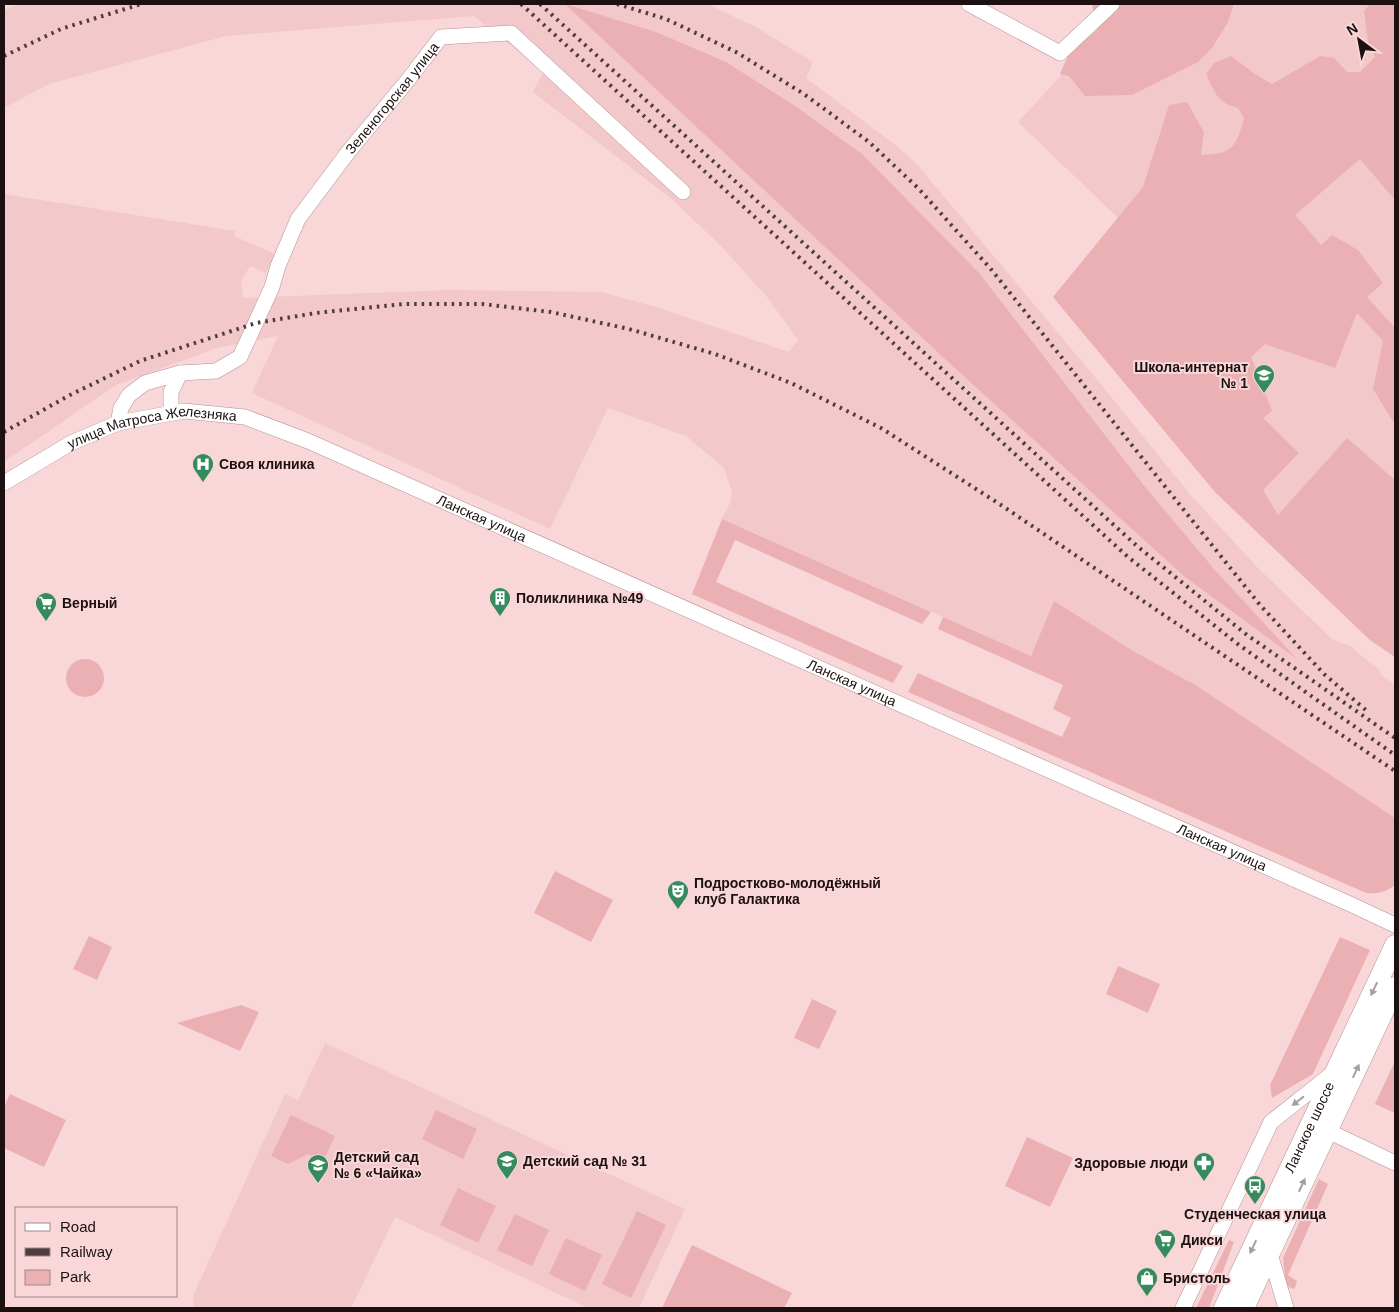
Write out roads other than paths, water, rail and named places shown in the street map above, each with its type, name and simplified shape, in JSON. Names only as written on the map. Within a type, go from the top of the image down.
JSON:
[{"type":"main road","name":"Ланское шоссе","points":[[1224,1308],[1395,945]]},
{"type":"main road","name":"Ланское шоссе","points":[[1244,1308],[1395,986]]},
{"type":"street","points":[[969,4],[1060,53],[1112,4]]},
{"type":"street","name":"Зеленогорская улица","points":[[118,423],[121,408],[129,395],[145,383],[180,373],[216,371],[240,357],[272,287],[278,266],[298,218],[349,151],[441,37],[511,33],[683,192]]},
{"type":"street","points":[[171,413],[171,392],[180,373]]},
{"type":"street","name":"улица Матроса Железняка","points":[[4,484],[71,444],[118,423],[184,411],[245,417],[308,441]]},
{"type":"street","name":"Ланская улица","points":[[308,441],[1395,925]]},
{"type":"street","points":[[1184,1308],[1271,1122],[1336,1070]]},
{"type":"street","points":[[1328,1130],[1395,1163]]},
{"type":"street","points":[[1270,1254],[1286,1308]]},
{"type":"railway","points":[[4,56],[61,29],[141,4]]},
{"type":"railway","points":[[521,4],[1128,557],[1239,645],[1395,755]]},
{"type":"railway","points":[[540,4],[1137,546],[1247,635],[1395,738]]},
{"type":"railway","points":[[617,4],[666,19],[736,52],[804,94],[869,142],[918,188],[990,268],[1260,605],[1324,674],[1367,711]]},
{"type":"railway","points":[[4,432],[70,395],[140,361],[256,323],[316,313],[403,304],[482,304],[551,312],[629,329],[715,354],[791,383],[881,428],[1001,505],[1395,771]]},
{"type":"place","name":"Школа-интернат № 1","points":[[1264,394]]},
{"type":"place","name":"Своя клиника","points":[[203,483]]},
{"type":"place","name":"Поликлиника №49","points":[[500,617]]},
{"type":"place","name":"Верный","points":[[46,622]]},
{"type":"place","name":"Подростково-молодёжный клуб Галактика","points":[[678,910]]},
{"type":"place","name":"Детский сад № 31","points":[[507,1180]]},
{"type":"place","name":"Здоровые люди","points":[[1204,1182]]},
{"type":"place","name":"Детский сад № 6 «Чайка»","points":[[318,1184]]},
{"type":"place","name":"Студенческая улица","points":[[1255,1205]]},
{"type":"place","name":"Дикси","points":[[1165,1259]]},
{"type":"place","name":"Бристоль","points":[[1147,1297]]}]
